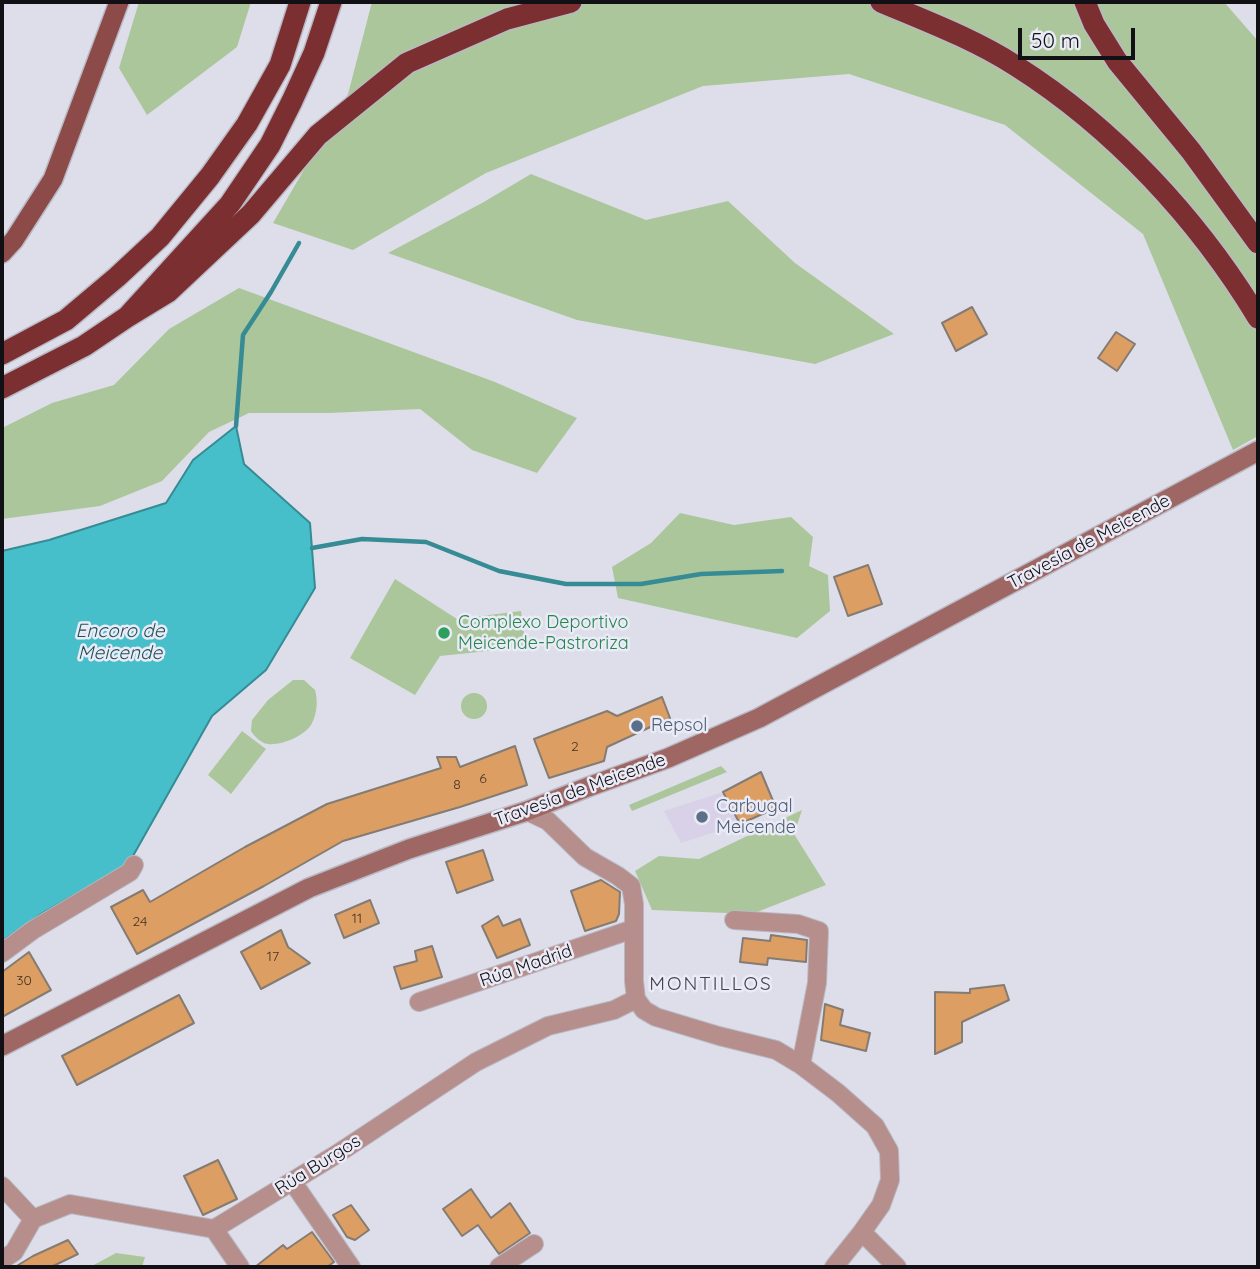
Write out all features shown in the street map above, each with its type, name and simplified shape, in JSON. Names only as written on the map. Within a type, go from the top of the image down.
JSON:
[{"type":"highway","points":[[2,354],[66,320],[160,237],[210,176],[247,124],[280,65],[300,2]]},
{"type":"highway","points":[[127,317],[230,204],[270,145],[314,53],[331,2]]},
{"type":"highway","points":[[2,388],[84,346],[168,292],[251,214],[318,135],[407,63],[507,19],[571,2]]},
{"type":"highway","points":[[881,2],[971,40],[1015,65],[1056,93],[1101,130],[1147,173],[1204,240],[1258,318]]},
{"type":"highway","points":[[1085,2],[1094,24],[1117,61],[1191,151],[1258,243]]},
{"type":"main road","points":[[2,253],[14,240],[53,179],[119,2]]},
{"type":"main road","name":"Travesía de Meicende","points":[[2,1046],[309,887],[409,849],[527,811],[668,758],[759,718],[1258,451]]},
{"type":"street","points":[[561,798],[559,816],[565,839]]},
{"type":"street","points":[[527,811],[548,821],[585,857],[631,886],[634,904],[634,981],[636,999],[644,1010],[656,1017],[776,1050],[838,1093],[875,1126],[889,1151],[890,1180],[881,1205],[834,1267]]},
{"type":"street","points":[[2,954],[33,930],[130,872],[134,865]]},
{"type":"street","points":[[734,920],[798,924],[819,931],[817,983],[801,1065]]},
{"type":"street","name":"Rúa Madrid","points":[[419,1002],[633,929]]},
{"type":"street","name":"Rúa Burgos","points":[[214,1229],[337,1154],[476,1062],[548,1026],[614,1010],[636,999]]},
{"type":"street","points":[[292,1181],[351,1267]]},
{"type":"street","points":[[5,1184],[33,1219]]},
{"type":"street","points":[[2,1260],[14,1252],[33,1219],[70,1204],[214,1229],[240,1267]]},
{"type":"street","points":[[862,1232],[897,1267]]},
{"type":"street","points":[[499,1267],[534,1244]]},
{"type":"shaded area","name":"Carbugal Meicende","points":[[723,792],[740,824],[681,843],[664,811]]},
{"type":"green space","points":[[139,2],[251,2],[237,47],[147,115],[119,68]]},
{"type":"green space","points":[[372,2],[1224,2],[1258,41],[1258,436],[1233,450],[1143,234],[1005,125],[849,74],[703,86],[486,173],[353,250],[273,223],[348,94]]},
{"type":"green space","points":[[531,174],[646,220],[728,201],[795,263],[894,334],[815,364],[577,320],[388,253]]},
{"type":"green space","points":[[239,288],[495,382],[577,418],[537,473],[472,450],[420,409],[249,413],[209,432],[162,481],[100,506],[2,519],[2,428],[52,403],[114,385],[169,329]]},
{"type":"green space","points":[[680,513],[734,525],[791,517],[813,537],[809,566],[828,575],[830,611],[797,638],[618,598],[612,567],[651,543]]},
{"type":"green space","name":"Complexo Deportivo Meicende-Pastroriza","points":[[395,579],[457,619],[521,611],[526,647],[440,656],[415,695],[350,658]]},
{"type":"green space","points":[[293,680],[304,680],[315,690],[316,707],[312,723],[305,732],[286,741],[273,744],[263,742],[251,731],[252,720],[268,700]]},
{"type":"green space","points":[[474,693],[483,697],[487,706],[483,715],[474,719],[465,715],[461,706],[465,697]]},
{"type":"green space","points":[[242,731],[266,749],[231,794],[208,775]]},
{"type":"green space","points":[[721,766],[727,772],[632,811],[629,805]]},
{"type":"green space","points":[[802,810],[794,834],[826,885],[752,914],[652,910],[635,871],[659,856],[699,859]]},
{"type":"green space","points":[[116,1253],[145,1257],[142,1267],[90,1267]]},
{"type":"water","name":"Encoro de Meicende","points":[[236,426],[244,464],[310,523],[315,588],[266,670],[212,716],[129,863],[41,914],[2,941],[2,551],[49,540],[166,503],[193,460]]},
{"type":"building","points":[[972,307],[987,334],[956,351],[942,323]]},
{"type":"building","points":[[1116,332],[1135,344],[1117,371],[1098,358]]},
{"type":"building","points":[[868,565],[882,604],[848,616],[834,577]]},
{"type":"building","points":[[662,697],[670,718],[607,747],[604,761],[549,778],[534,739],[607,711],[617,716]]},
{"type":"building","points":[[515,746],[527,785],[343,841],[137,954],[111,907],[143,890],[150,902],[245,847],[327,804],[441,768],[437,757],[456,757],[460,767]]},
{"type":"building","points":[[761,772],[776,808],[740,824],[723,792]]},
{"type":"building","points":[[483,850],[493,880],[457,893],[446,862]]},
{"type":"building","points":[[601,880],[620,892],[619,914],[616,921],[585,931],[571,891]]},
{"type":"building","points":[[370,900],[379,923],[344,938],[335,915]]},
{"type":"building","points":[[498,916],[503,926],[520,919],[530,945],[497,958],[482,926]]},
{"type":"building","points":[[281,930],[288,947],[310,963],[261,989],[241,952]]},
{"type":"building","points":[[771,935],[807,940],[806,962],[768,958],[767,965],[740,962],[743,938],[770,941]]},
{"type":"building","points":[[432,946],[442,977],[401,989],[394,967],[417,961],[415,951]]},
{"type":"building","points":[[29,952],[51,990],[2,1017],[2,972]]},
{"type":"building","points":[[1004,985],[1009,1000],[962,1022],[962,1042],[935,1054],[935,992],[970,993],[970,989]]},
{"type":"building","points":[[179,995],[194,1023],[77,1085],[62,1056]]},
{"type":"building","points":[[825,1004],[843,1010],[840,1025],[870,1033],[866,1051],[821,1040]]},
{"type":"building","points":[[218,1160],[237,1199],[203,1215],[184,1176]]},
{"type":"building","points":[[471,1189],[491,1218],[510,1203],[530,1233],[499,1254],[478,1225],[462,1236],[443,1209]]},
{"type":"building","points":[[351,1205],[369,1230],[355,1240],[347,1237],[333,1215]]},
{"type":"building","points":[[312,1232],[334,1262],[327,1267],[255,1267],[283,1245],[287,1249]]},
{"type":"building","points":[[68,1240],[78,1254],[51,1267],[15,1267],[33,1256]]},
{"type":"waterway","points":[[236,426],[243,335],[299,243]]},
{"type":"waterway","points":[[312,548],[362,539],[426,542],[499,571],[566,584],[641,584],[701,574],[782,571]]},
{"type":"place","name":"Complexo Deportivo Meicende-Pastroriza","points":[[444,633]]},
{"type":"place","name":"Repsol","points":[[637,726]]},
{"type":"place","name":"Carbugal Meicende","points":[[702,817]]},
{"type":"district","name":"MONTILLOS","points":[[711,984]]}]
